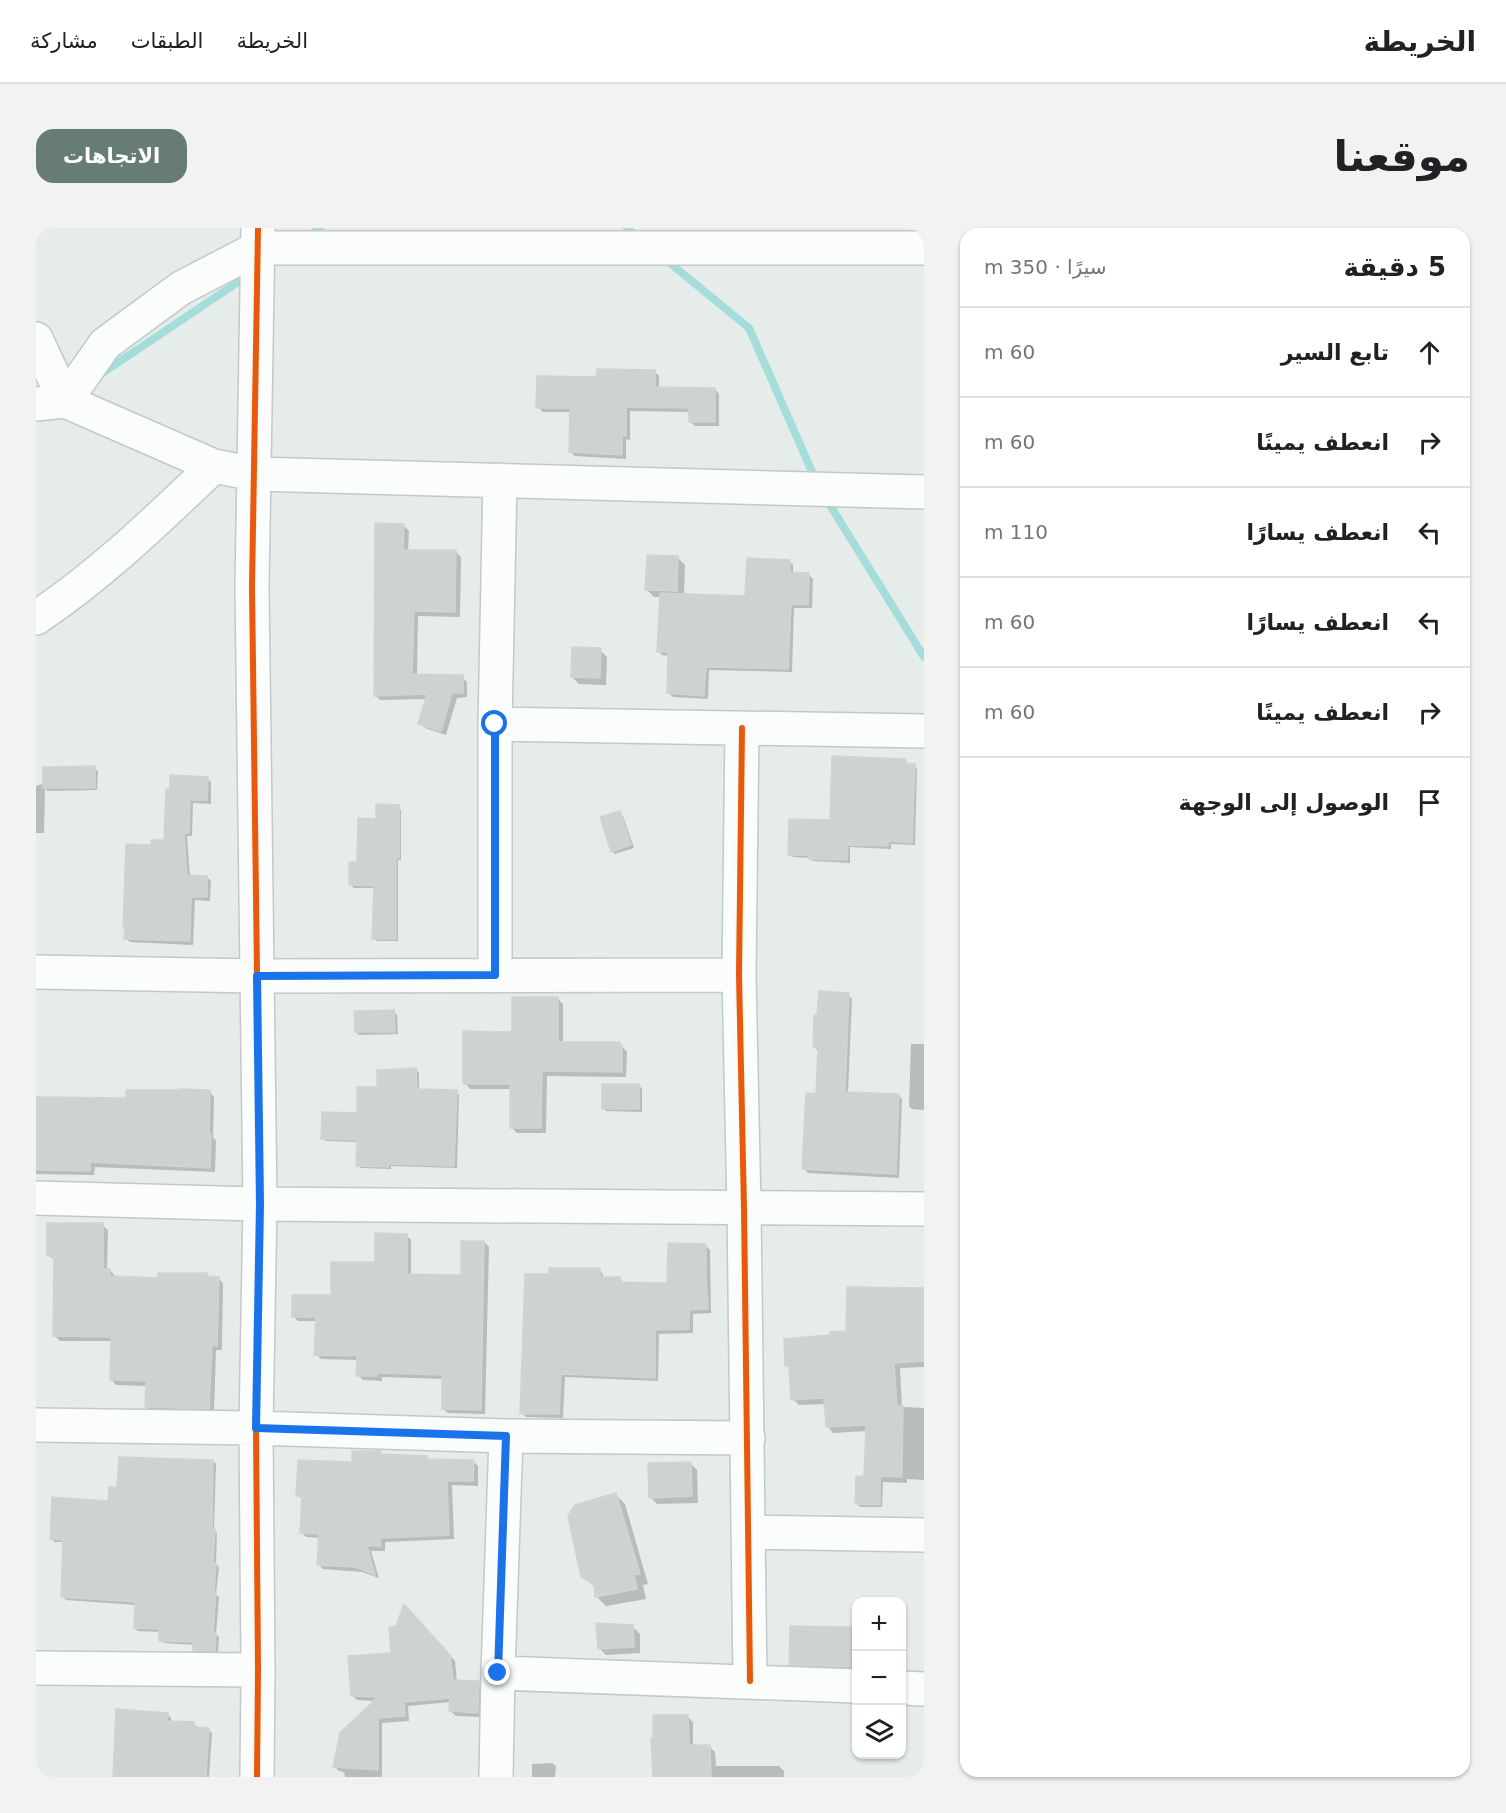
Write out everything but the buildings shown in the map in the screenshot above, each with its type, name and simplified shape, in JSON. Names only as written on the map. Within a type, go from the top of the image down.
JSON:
[{"type":"street","points":[[257,1777],[256,1428],[260,1204],[252,587],[258,238]]},
{"type":"street","points":[[50,403],[105,344],[181,288],[258,238],[741,238],[924,248]]},
{"type":"street","points":[[36,339],[50,403]]},
{"type":"street","points":[[50,403],[214,466],[254,474],[924,492]]},
{"type":"street","points":[[36,618],[73,593],[139,538],[214,466]]},
{"type":"street","points":[[495,975],[495,724],[500,480]]},
{"type":"street","points":[[495,724],[924,730]]},
{"type":"street","points":[[742,728],[739,975],[750,1682]]},
{"type":"street","points":[[36,972],[257,976],[739,975]]},
{"type":"street","points":[[36,1198],[260,1204],[924,1209]]},
{"type":"street","points":[[36,1425],[256,1428],[506,1436],[748,1438]]},
{"type":"street","points":[[496,1777],[506,1436]]},
{"type":"street","points":[[748,1532],[924,1535]]},
{"type":"street","points":[[36,1668],[258,1670]]},
{"type":"street","points":[[498,1673],[852,1686]]},
{"type":"street","points":[[906,1688],[924,1689]]},
{"type":"waterway","points":[[306,238],[320,228]]},
{"type":"waterway","points":[[627,228],[638,238]]},
{"type":"waterway","points":[[665,259],[749,328],[817,483]]},
{"type":"waterway","points":[[101,374],[250,274]]},
{"type":"waterway","points":[[825,497],[924,657]]},
{"type":"cycle path","points":[[257,1777],[256,1428],[260,1204],[252,587],[258,228]]},
{"type":"cycle path","points":[[742,728],[739,975],[750,1681]]},
{"type":"route","points":[[495,724],[495,975],[257,976],[260,1204],[256,1428],[506,1436],[498,1673]]}]
